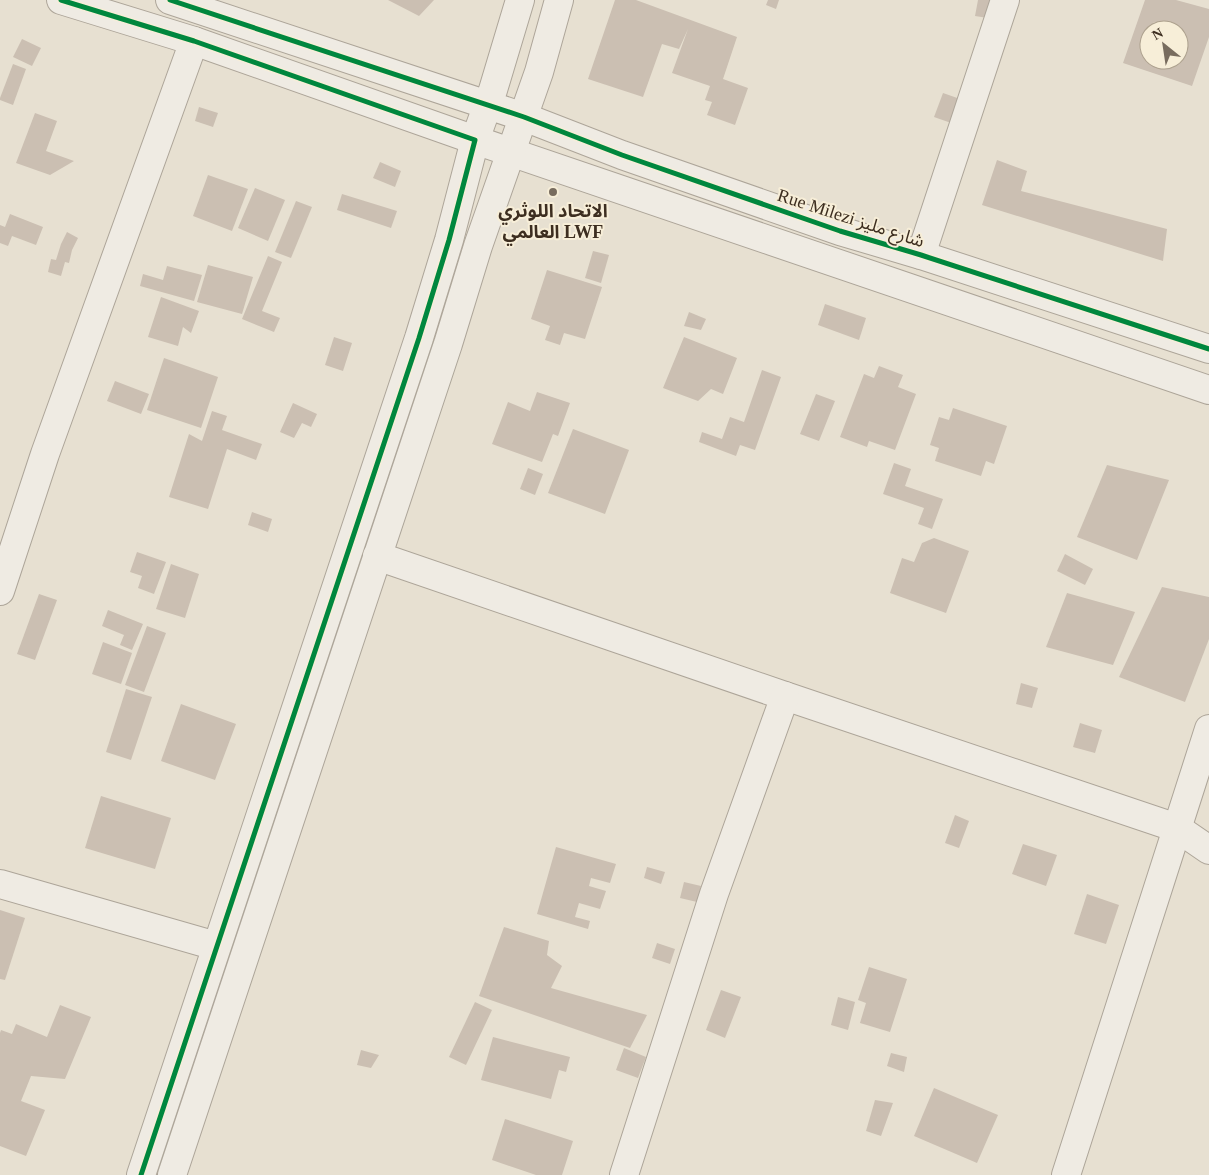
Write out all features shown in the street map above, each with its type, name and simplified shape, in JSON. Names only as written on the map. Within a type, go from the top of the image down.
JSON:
[{"type":"street","points":[[61,0],[194,41],[512,153],[1209,390]]},
{"type":"street","name":"Rue Milezi شارع مليز","points":[[170,0],[206,5],[524,117],[622,155],[840,231],[921,255],[1209,349]]},
{"type":"street","points":[[141,1175],[419,338],[475,140],[488,105],[520,0]]},
{"type":"street","points":[[172,1175],[448,344],[478,246],[539,72],[559,0]]},
{"type":"street","points":[[921,255],[1006,0]]},
{"type":"street","points":[[0,591],[45,454],[194,41]]},
{"type":"street","points":[[378,556],[1177,828],[1209,850]]},
{"type":"street","points":[[624,1175],[714,894],[785,696]]},
{"type":"street","points":[[1066,1175],[1209,729]]},
{"type":"street","points":[[0,884],[216,946]]},
{"type":"building","points":[[388,0],[434,0],[419,16]]},
{"type":"building","points":[[615,0],[636,0],[737,37],[723,79],[748,88],[735,125],[707,115],[712,102],[705,100],[710,86],[672,73],[688,29],[679,49],[662,44],[643,97],[588,79]]},
{"type":"building","points":[[768,0],[779,0],[776,9],[766,5]]},
{"type":"building","points":[[978,0],[992,0],[988,18],[975,16]]},
{"type":"building","points":[[1145,0],[1176,0],[1209,9],[1209,37],[1192,86],[1144,70],[1189,70],[1189,20],[1139,20],[1139,68],[1123,63]]},
{"type":"building","points":[[22,39],[41,48],[32,66],[13,57]]},
{"type":"building","points":[[13,64],[26,69],[13,105],[0,100],[0,98]]},
{"type":"building","points":[[943,93],[963,100],[954,124],[934,117]]},
{"type":"building","points":[[199,107],[218,113],[213,127],[195,121]]},
{"type":"building","points":[[35,113],[57,121],[46,151],[74,161],[50,175],[16,163]]},
{"type":"building","points":[[997,160],[1027,171],[1021,191],[1167,229],[1163,261],[982,205]]},
{"type":"building","points":[[380,162],[401,171],[395,187],[373,178]]},
{"type":"building","points":[[208,175],[248,189],[232,231],[193,216]]},
{"type":"building","points":[[255,188],[285,200],[268,241],[238,228]]},
{"type":"building","points":[[342,194],[397,211],[391,228],[337,210]]},
{"type":"building","points":[[296,201],[312,207],[291,258],[275,252]]},
{"type":"building","points":[[10,214],[43,227],[36,245],[12,236],[8,246],[0,243],[0,225],[5,227]]},
{"type":"building","points":[[67,232],[78,238],[72,250],[69,263],[65,262],[61,276],[48,272],[51,259],[56,260]]},
{"type":"building","points":[[593,251],[609,255],[601,283],[585,278]]},
{"type":"building","points":[[268,256],[282,262],[262,311],[280,318],[274,332],[242,319]]},
{"type":"building","points":[[208,265],[253,277],[242,314],[197,302]]},
{"type":"building","points":[[167,266],[202,275],[194,301],[140,286],[143,274],[163,280]]},
{"type":"building","points":[[547,270],[602,287],[585,339],[564,333],[560,345],[545,340],[550,326],[531,319]]},
{"type":"building","points":[[161,297],[199,311],[191,333],[183,327],[178,346],[148,337]]},
{"type":"building","points":[[825,304],[866,318],[859,340],[818,325]]},
{"type":"building","points":[[689,312],[706,319],[701,330],[684,326]]},
{"type":"building","points":[[334,337],[352,343],[343,371],[325,365]]},
{"type":"building","points":[[684,337],[737,358],[723,394],[711,389],[698,401],[663,388]]},
{"type":"building","points":[[164,358],[218,377],[201,428],[147,410]]},
{"type":"building","points":[[879,366],[903,375],[898,387],[916,394],[895,450],[869,441],[867,447],[840,437],[864,374],[874,378]]},
{"type":"building","points":[[762,370],[781,377],[755,450],[740,445],[736,456],[699,442],[702,432],[722,439],[730,417],[744,422]]},
{"type":"building","points":[[115,381],[149,394],[141,414],[107,401]]},
{"type":"building","points":[[537,392],[570,403],[558,436],[553,434],[542,462],[492,444],[508,402],[530,411]]},
{"type":"building","points":[[816,394],[835,401],[819,441],[800,434]]},
{"type":"building","points":[[293,403],[317,414],[311,427],[302,423],[294,438],[280,432]]},
{"type":"building","points":[[953,408],[1007,426],[994,464],[986,461],[981,476],[935,461],[939,448],[930,445],[939,417],[949,420]]},
{"type":"building","points":[[212,411],[227,416],[222,430],[262,444],[256,460],[227,449],[208,509],[169,497],[189,434],[202,441]]},
{"type":"building","points":[[573,429],[629,450],[605,514],[548,493]]},
{"type":"building","points":[[894,463],[911,469],[905,486],[943,499],[932,529],[918,524],[924,508],[883,494]]},
{"type":"building","points":[[1107,465],[1169,480],[1137,560],[1077,537]]},
{"type":"building","points":[[528,468],[543,474],[535,495],[520,489]]},
{"type":"building","points":[[252,512],[272,519],[268,532],[248,525]]},
{"type":"building","points":[[934,538],[969,551],[946,613],[890,593],[902,558],[914,562],[922,543]]},
{"type":"building","points":[[137,552],[166,562],[154,594],[138,588],[142,576],[130,572]]},
{"type":"building","points":[[1065,554],[1093,569],[1085,585],[1057,571]]},
{"type":"building","points":[[171,564],[199,574],[185,618],[156,609]]},
{"type":"building","points":[[1162,587],[1209,597],[1209,639],[1185,702],[1119,677]]},
{"type":"building","points":[[1067,593],[1135,612],[1113,665],[1046,647]]},
{"type":"building","points":[[39,594],[57,600],[35,660],[17,654]]},
{"type":"building","points":[[108,610],[143,624],[132,650],[120,645],[124,635],[102,626]]},
{"type":"building","points":[[147,626],[166,633],[144,692],[125,685]]},
{"type":"building","points":[[103,642],[132,653],[121,684],[92,674]]},
{"type":"building","points":[[1021,683],[1038,688],[1032,708],[1016,704]]},
{"type":"building","points":[[126,689],[152,697],[131,760],[106,752]]},
{"type":"building","points":[[181,704],[236,724],[215,780],[161,761]]},
{"type":"building","points":[[1080,723],[1102,730],[1095,753],[1073,747]]},
{"type":"building","points":[[101,796],[171,818],[155,869],[85,848]]},
{"type":"building","points":[[955,815],[969,821],[959,848],[945,843]]},
{"type":"building","points":[[1023,844],[1057,855],[1046,886],[1012,874]]},
{"type":"building","points":[[556,847],[616,864],[610,883],[591,878],[589,886],[606,891],[600,909],[579,903],[575,917],[590,921],[588,929],[537,914]]},
{"type":"building","points":[[647,867],[665,872],[661,884],[644,878]]},
{"type":"building","points":[[684,882],[701,886],[697,902],[680,898]]},
{"type":"building","points":[[1087,894],[1119,905],[1106,944],[1074,934]]},
{"type":"building","points":[[0,910],[25,918],[5,980],[0,979]]},
{"type":"building","points":[[504,927],[549,941],[547,955],[562,966],[551,988],[647,1015],[630,1048],[479,996]]},
{"type":"building","points":[[657,943],[675,949],[670,964],[652,958]]},
{"type":"building","points":[[869,967],[907,979],[890,1032],[860,1023],[866,1003],[858,1000]]},
{"type":"building","points":[[721,990],[741,997],[725,1038],[706,1030]]},
{"type":"building","points":[[838,997],[855,1002],[848,1030],[831,1025]]},
{"type":"building","points":[[475,1002],[492,1010],[466,1065],[449,1057]]},
{"type":"building","points":[[60,1005],[91,1017],[65,1079],[31,1076],[21,1101],[45,1110],[26,1156],[0,1146],[0,1033],[1,1030],[12,1034],[16,1024],[47,1037]]},
{"type":"building","points":[[493,1037],[570,1057],[566,1072],[559,1070],[551,1099],[481,1080]]},
{"type":"building","points":[[624,1048],[646,1057],[638,1078],[616,1070]]},
{"type":"building","points":[[361,1050],[379,1055],[371,1068],[357,1065]]},
{"type":"building","points":[[891,1053],[907,1057],[904,1072],[887,1066]]},
{"type":"building","points":[[934,1088],[998,1115],[977,1163],[914,1136]]},
{"type":"building","points":[[875,1100],[893,1103],[881,1136],[866,1131]]},
{"type":"building","points":[[505,1119],[573,1141],[562,1175],[536,1175],[492,1160]]},
{"type":"cycle path","points":[[61,0],[194,41],[475,140],[449,240],[419,338],[141,1175]]},
{"type":"cycle path","points":[[170,0],[524,117],[622,155],[840,231],[921,255],[1209,349]]},
{"type":"place","name":"الاتحاد اللوثري العالمي LWF","points":[[553,192]]}]
